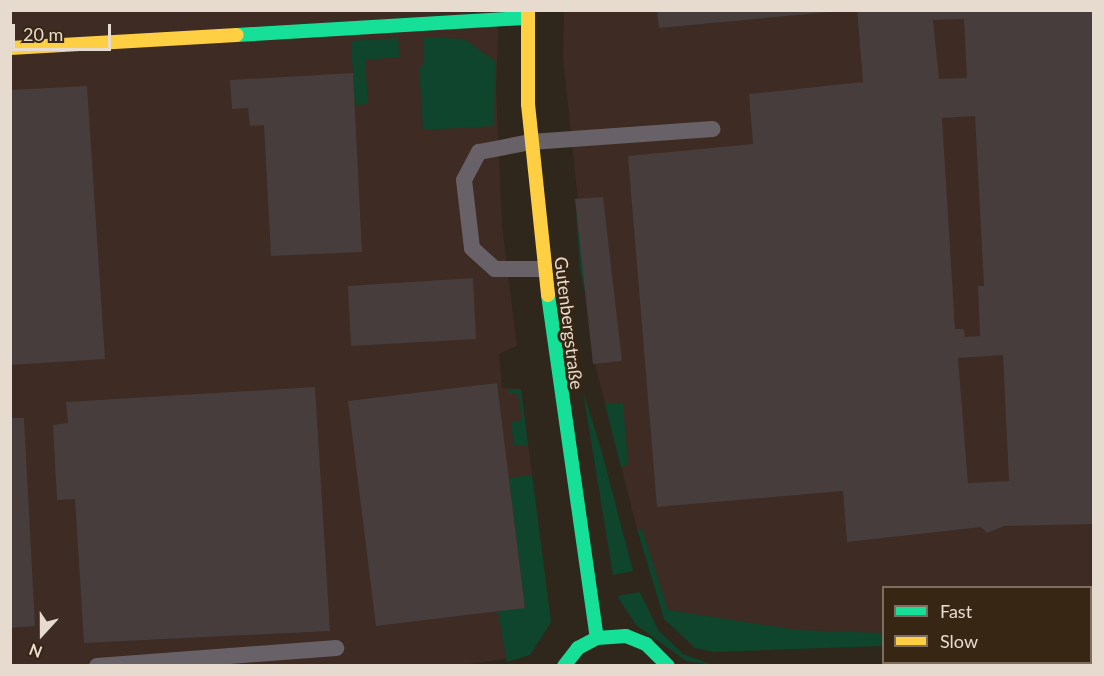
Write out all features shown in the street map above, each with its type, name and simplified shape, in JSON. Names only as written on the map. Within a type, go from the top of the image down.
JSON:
[{"type":"street","points":[[10,48],[438,16],[528,14]]},
{"type":"street","name":"Gutenbergstraße","points":[[528,14],[531,142],[543,269],[597,638]]},
{"type":"street","points":[[564,666],[578,648],[597,638],[626,636],[646,644],[668,666]]},
{"type":"lane","points":[[543,269],[508,272],[477,256],[470,240],[464,180],[479,152],[531,142],[712,129]]},
{"type":"lane","points":[[97,666],[336,648]]},
{"type":"shaded area","points":[[10,11],[499,11],[496,88],[502,225],[517,346],[499,354],[502,388],[521,389],[551,622],[530,655],[455,666],[11,665]]},
{"type":"shaded area","points":[[564,11],[1093,11],[1093,636],[1092,586],[882,586],[882,643],[667,618],[637,529],[595,364],[563,58]]},
{"type":"green space","points":[[423,37],[464,39],[495,61],[494,126],[423,130],[419,65],[424,65]]},
{"type":"green space","points":[[398,38],[399,57],[365,60],[368,104],[355,105],[351,41]]},
{"type":"green space","points":[[575,199],[576,210],[589,312],[580,269]]},
{"type":"green space","points":[[508,389],[521,389],[528,445],[514,446],[511,422],[522,420],[518,394],[509,394]]},
{"type":"green space","points":[[583,392],[600,445],[633,571],[613,575]]},
{"type":"green space","points":[[623,403],[628,465],[621,467],[605,404]]},
{"type":"green space","points":[[532,475],[551,622],[530,655],[507,662],[498,611],[525,607],[509,478]]},
{"type":"green space","points":[[637,529],[642,529],[668,610],[797,630],[882,633],[882,646],[713,652],[695,648],[664,619]]},
{"type":"green space","points":[[640,592],[658,630],[683,654],[713,665],[686,661],[636,625],[617,596]]},
{"type":"building","points":[[657,10],[830,10],[830,12],[659,28]]},
{"type":"building","points":[[857,10],[1094,10],[1094,524],[1004,526],[987,533],[981,527],[847,542],[843,491],[657,507],[628,156],[753,144],[749,94],[863,82]],"holes":[[[964,19],[967,78],[939,79],[933,20]],[[975,116],[984,286],[978,286],[980,336],[965,337],[964,329],[955,329],[942,118]],[[1003,355],[1009,481],[968,483],[958,358]]]},
{"type":"building","points":[[353,73],[362,252],[271,256],[264,125],[250,126],[248,108],[232,109],[230,80]]},
{"type":"building","points":[[87,86],[105,359],[10,365],[10,90]]},
{"type":"building","points":[[603,197],[622,361],[593,364],[575,199]]},
{"type":"building","points":[[473,278],[476,339],[351,346],[348,286]]},
{"type":"building","points":[[497,383],[525,608],[376,626],[348,401]]},
{"type":"building","points":[[315,387],[330,631],[84,643],[75,499],[57,500],[53,425],[68,423],[66,402]]},
{"type":"building","points":[[10,418],[24,418],[35,626],[10,628]]},
{"type":"traffic: fast","points":[[237,35],[527,18]]},
{"type":"traffic: fast","points":[[548,295],[597,638]]},
{"type":"traffic: fast","points":[[564,666],[578,648],[597,638],[626,636],[646,644],[668,666]]},
{"type":"traffic: slow","points":[[528,10],[528,104],[548,295]]},
{"type":"traffic: slow","points":[[10,48],[237,35]]}]
